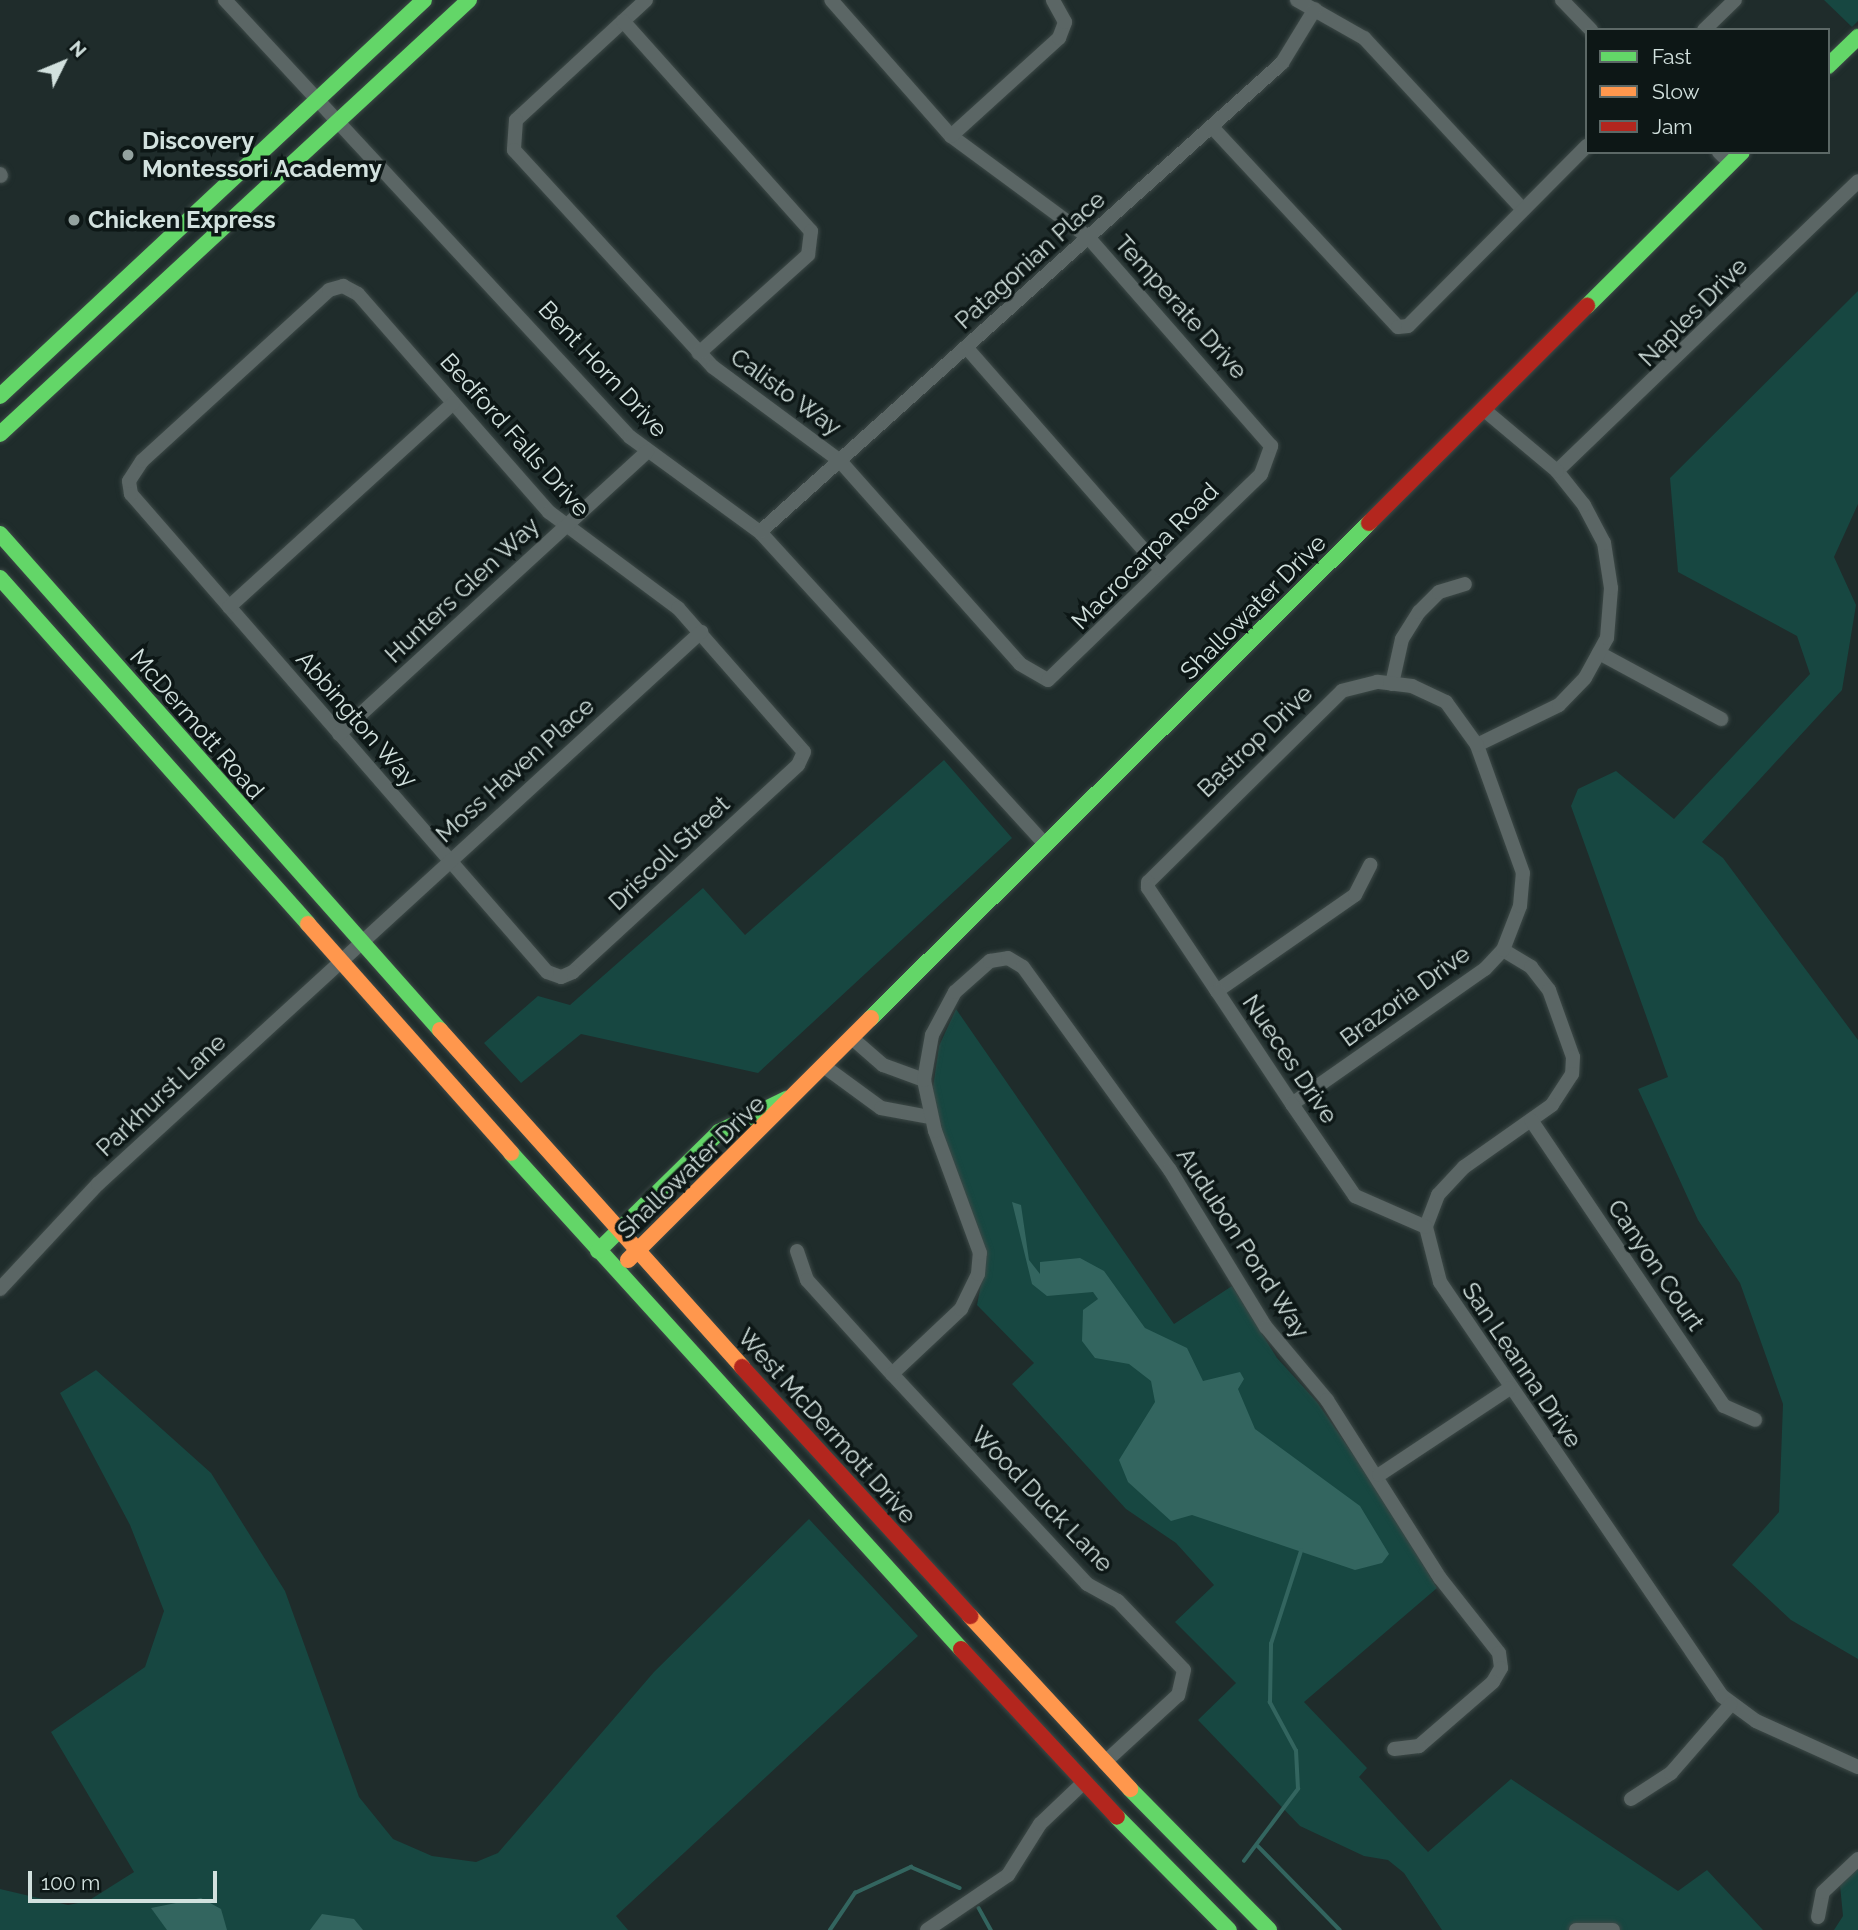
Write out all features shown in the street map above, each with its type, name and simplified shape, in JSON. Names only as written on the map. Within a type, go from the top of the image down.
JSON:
[{"type":"main road","points":[[0,396],[424,0]]},
{"type":"main road","points":[[0,434],[469,0]]},
{"type":"main road","points":[[1830,64],[1858,37]]},
{"type":"main road","name":"Shallowater Drive","points":[[616,1271],[797,1095],[1483,409],[1730,156]]},
{"type":"main road","points":[[164,245],[183,264]]},
{"type":"main road","name":"McDermott Road","points":[[0,534],[361,943]]},
{"type":"main road","points":[[0,578],[340,962]]},
{"type":"main road","points":[[155,756],[177,737]]},
{"type":"main road","name":"West McDermott Drive","points":[[361,943],[636,1251],[1104,1763],[1269,1930]]},
{"type":"main road","name":"West McDermott Drive","points":[[340,962],[516,1161],[1083,1783],[1228,1930]]},
{"type":"main road","name":"Shallowater Drive","points":[[598,1251],[708,1143],[741,1119],[797,1095]]},
{"type":"main road","points":[[516,1161],[538,1142]]},
{"type":"main road","points":[[708,1143],[715,1163],[708,1182]]},
{"type":"main road","points":[[1083,1783],[1104,1763]]},
{"type":"street","points":[[646,0],[623,21],[807,223],[813,239],[808,255],[699,353]]},
{"type":"street","name":"Temperate Drive","points":[[831,0],[951,136],[1088,237],[1261,431],[1271,454]]},
{"type":"street","points":[[951,136],[1059,38],[1065,22],[1053,0]]},
{"type":"street","points":[[1297,0],[1364,38],[1389,61],[1523,210]]},
{"type":"street","points":[[1562,0],[1589,28]]},
{"type":"street","points":[[1706,28],[1735,0]]},
{"type":"street","name":"Bent Horn Drive","points":[[234,3],[318,101],[647,452],[760,532],[1046,845]]},
{"type":"street","name":"Patagonian Place","points":[[760,532],[1282,63],[1315,9]]},
{"type":"street","name":"Calisto Way","points":[[623,21],[516,120],[510,135],[520,156],[699,353],[839,461],[1020,664],[1042,680]]},
{"type":"street","points":[[1212,127],[1398,327],[1408,326],[1585,148]]},
{"type":"street","name":"Naples Drive","points":[[1557,471],[1858,181]]},
{"type":"street","name":"Bedford Falls Drive","points":[[129,481],[142,461],[299,317],[343,286],[358,294],[565,526],[661,593],[701,632],[799,742],[803,757]]},
{"type":"street","points":[[966,347],[1161,570]]},
{"type":"street","points":[[229,607],[453,403]]},
{"type":"street","points":[[1477,745],[1559,705],[1599,653],[1607,638],[1611,588],[1604,543],[1557,471],[1483,409]]},
{"type":"street","name":"Hunters Glen Way","points":[[339,734],[647,452]]},
{"type":"street","name":"Macrocarpa Road","points":[[1042,680],[1065,669],[1161,570],[1261,474],[1271,454]]},
{"type":"street","name":"Abbington Way","points":[[129,481],[136,502],[547,972],[561,977]]},
{"type":"street","points":[[1392,684],[1402,639],[1419,612],[1439,592],[1465,584]]},
{"type":"street","name":"Moss Haven Place","points":[[361,943],[701,632]]},
{"type":"street","points":[[1599,653],[1721,719]]},
{"type":"street","name":"Bastrop Drive","points":[[1148,882],[1315,712],[1342,691],[1392,684],[1446,702],[1477,745]]},
{"type":"street","name":"Brazoria Drive","points":[[1292,1104],[1503,950],[1520,906],[1523,873],[1477,745]]},
{"type":"street","name":"Driscoll Street","points":[[561,977],[573,972],[803,757]]},
{"type":"street","points":[[1217,992],[1355,895],[1370,866]]},
{"type":"street","name":"Nueces Drive","points":[[1148,882],[1217,992],[1354,1196],[1426,1227]]},
{"type":"street","name":"Parkhurst Lane","points":[[3,1280],[98,1184],[361,943]]},
{"type":"street","points":[[1426,1227],[1438,1195],[1464,1167],[1531,1120],[1566,1089],[1573,1057],[1549,990],[1531,967],[1503,950]]},
{"type":"street","name":"Audubon Pond Way","points":[[924,1080],[932,1035],[955,992],[990,961],[1004,958],[1023,967],[1205,1222],[1279,1345],[1327,1400],[1379,1475],[1440,1578],[1499,1653],[1501,1668],[1419,1746],[1394,1749]]},
{"type":"street","points":[[853,1039],[883,1065],[924,1080],[930,1117],[980,1253],[978,1274],[961,1309],[892,1374]]},
{"type":"street","points":[[825,1067],[881,1108],[930,1117]]},
{"type":"street","name":"Canyon Court","points":[[1531,1120],[1724,1406],[1755,1420]]},
{"type":"street","name":"San Leanna Drive","points":[[1426,1227],[1440,1282],[1510,1388],[1731,1704],[1858,1767]]},
{"type":"street","name":"Wood Duck Lane","points":[[797,1251],[807,1280],[892,1374],[1087,1584],[1118,1601],[1184,1670],[1178,1695],[1104,1763]]},
{"type":"street","points":[[1379,1475],[1510,1388]]},
{"type":"street","points":[[1631,1799],[1671,1773],[1731,1704]]},
{"type":"street","points":[[926,1930],[1008,1875],[1040,1825],[1083,1783]]},
{"type":"street","points":[[1818,1917],[1823,1892],[1858,1859]]},
{"type":"street","points":[[1576,1930],[1613,1930]]},
{"type":"shaded area","points":[[1824,0],[1858,0],[1858,21],[1852,27]]},
{"type":"shaded area","points":[[1858,291],[1858,504],[1834,557],[1856,605],[1842,690],[1702,842],[1723,858],[1858,1040],[1858,1659],[1791,1620],[1732,1565],[1779,1512],[1783,1404],[1740,1283],[1698,1220],[1638,1089],[1668,1077],[1571,806],[1578,789],[1616,771],[1674,819],[1810,674],[1797,636],[1678,572],[1670,478]]},
{"type":"shaded area","points":[[944,760],[1012,838],[758,1073],[581,1034],[521,1083],[484,1043],[538,996],[570,1005],[703,888],[745,935]]},
{"type":"shaded area","points":[[956,1009],[1174,1324],[1232,1286],[1277,1358],[1317,1402],[1381,1495],[1437,1588],[1304,1702],[1367,1768],[1359,1777],[1428,1852],[1511,1779],[1678,1891],[1707,1870],[1763,1930],[1442,1930],[1404,1873],[1388,1860],[1364,1856],[1300,1826],[1198,1720],[1236,1683],[1175,1622],[1214,1585],[1176,1543],[1126,1509],[1012,1384],[1034,1363],[977,1305],[987,1253],[937,1117],[933,1087],[939,1046]]},
{"type":"shaded area","points":[[1012,1202],[1021,1205],[1029,1260],[1040,1274],[1040,1262],[1080,1258],[1104,1271],[1145,1328],[1187,1348],[1203,1381],[1240,1372],[1244,1379],[1238,1389],[1255,1429],[1360,1506],[1389,1554],[1382,1563],[1355,1570],[1192,1515],[1171,1521],[1128,1482],[1119,1460],[1155,1402],[1151,1381],[1129,1364],[1095,1358],[1082,1341],[1083,1310],[1098,1299],[1093,1292],[1047,1296],[1032,1284]]},
{"type":"shaded area","points":[[96,1370],[211,1473],[285,1591],[359,1797],[393,1839],[432,1856],[476,1862],[498,1853],[654,1672],[809,1519],[918,1636],[616,1916],[628,1930],[0,1930],[0,1889],[68,1905],[88,1901],[134,1872],[51,1732],[145,1667],[164,1611],[130,1525],[60,1393]]},
{"type":"shaded area","points":[[1858,1868],[1858,1930],[1834,1930],[1843,1916],[1840,1885]]},
{"type":"shaded area","points":[[201,1898],[221,1909],[227,1930],[167,1930],[151,1908]]},
{"type":"shaded area","points":[[322,1914],[354,1919],[363,1930],[310,1930]]},
{"type":"waterway","points":[[1244,1861],[1298,1789],[1296,1751],[1270,1703],[1271,1644],[1301,1551]]},
{"type":"waterway","points":[[1258,1846],[1340,1930]]},
{"type":"waterway","points":[[830,1930],[855,1893],[911,1867],[960,1888]]},
{"type":"waterway","points":[[979,1908],[991,1930]]},
{"type":"traffic: fast","points":[[0,396],[424,0]]},
{"type":"traffic: fast","points":[[0,434],[469,0]]},
{"type":"traffic: fast","points":[[1830,64],[1858,37]]},
{"type":"traffic: fast","points":[[1587,306],[1740,154]]},
{"type":"traffic: fast","points":[[871,1018],[1369,523]]},
{"type":"traffic: fast","points":[[0,534],[440,1030]]},
{"type":"traffic: fast","points":[[0,578],[308,924]]},
{"type":"traffic: fast","points":[[598,1251],[719,1132],[786,1099]]},
{"type":"traffic: fast","points":[[511,1153],[961,1649]]},
{"type":"traffic: fast","points":[[1130,1789],[1269,1930]]},
{"type":"traffic: fast","points":[[1117,1817],[1229,1930]]},
{"type":"traffic: slow","points":[[308,924],[511,1153]]},
{"type":"traffic: slow","points":[[628,1260],[871,1018]]},
{"type":"traffic: slow","points":[[440,1030],[742,1367]]},
{"type":"traffic: slow","points":[[970,1616],[1130,1789]]},
{"type":"traffic: jam","points":[[1369,523],[1587,306]]},
{"type":"traffic: jam","points":[[742,1367],[970,1616]]},
{"type":"traffic: jam","points":[[961,1649],[1117,1817]]},
{"type":"place","name":"Discovery Montessori Academy","points":[[128,155]]},
{"type":"place","name":"Chicken Express","points":[[74,220]]}]
